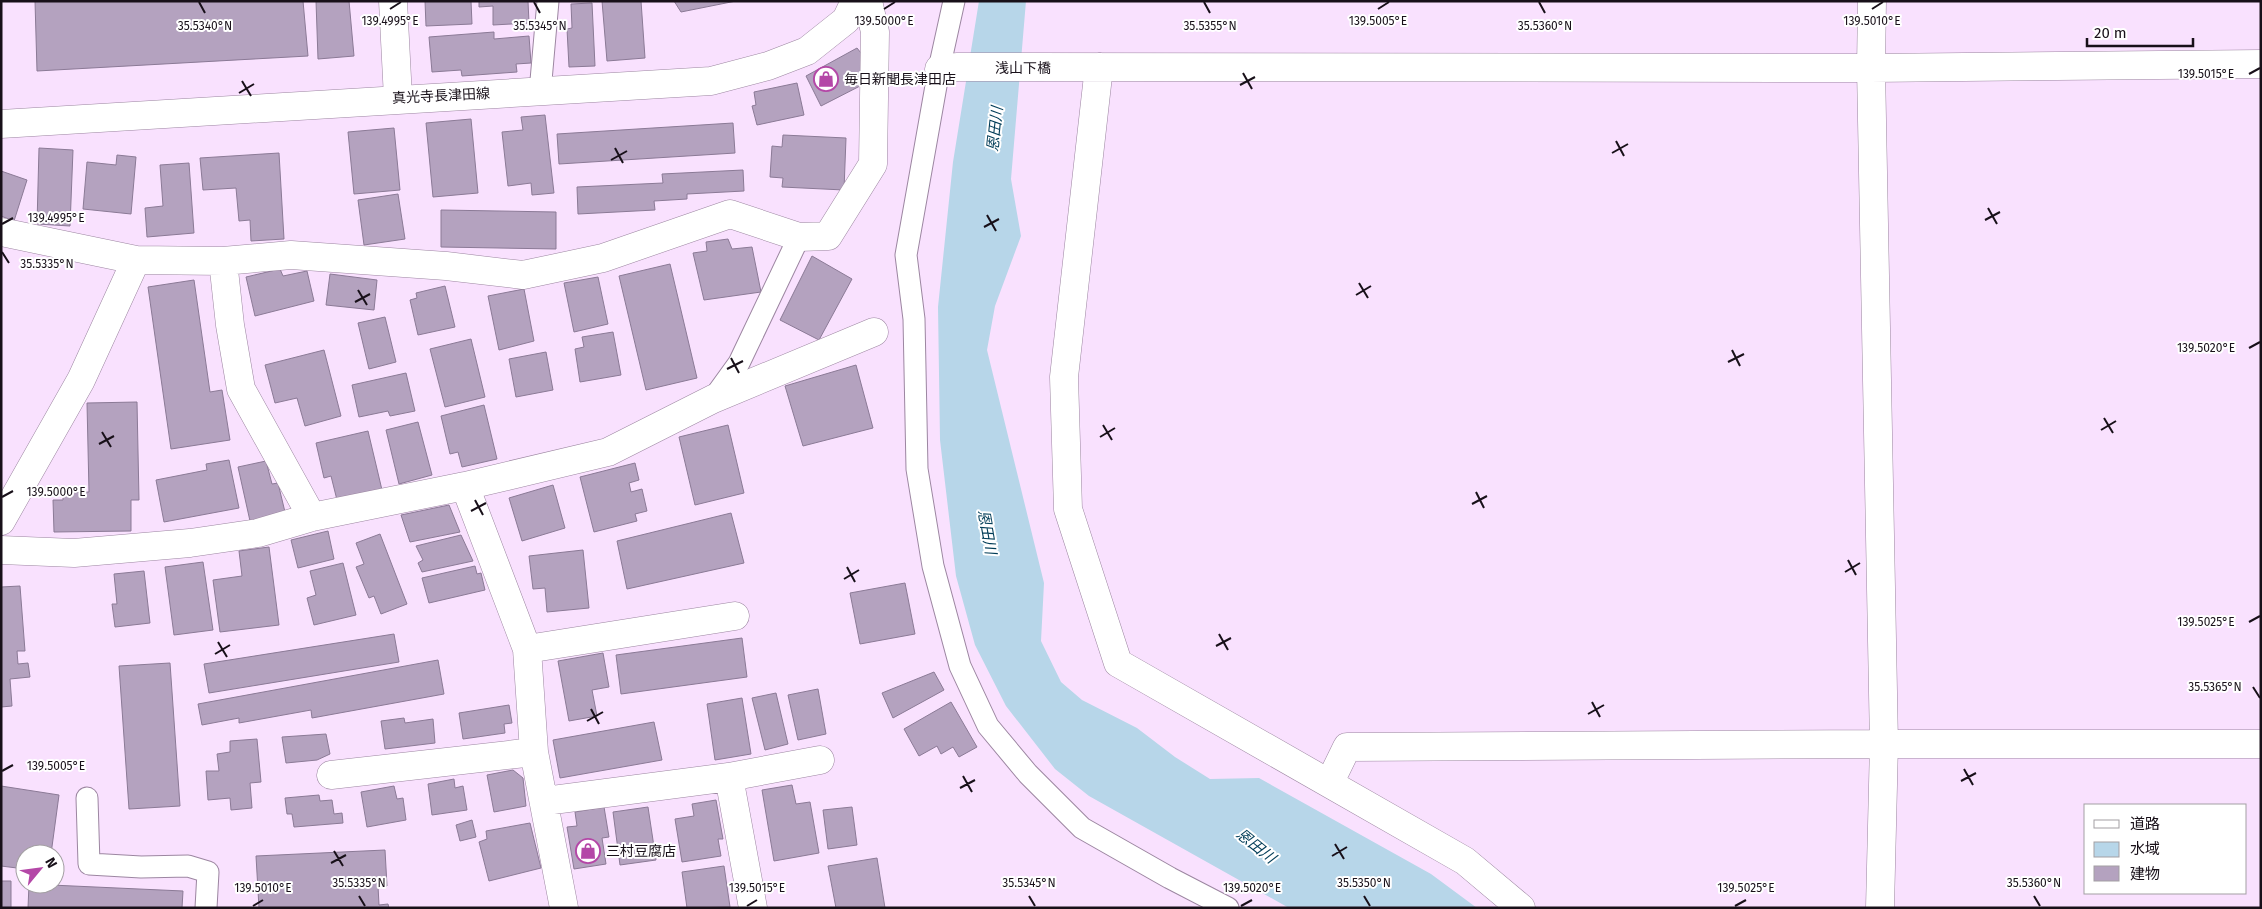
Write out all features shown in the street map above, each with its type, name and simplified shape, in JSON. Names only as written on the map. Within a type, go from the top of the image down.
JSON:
[{"type":"street","points":[[392,1],[398,98]]},
{"type":"street","name":"真光寺長津田線","points":[[1,124],[398,98],[540,92],[712,81],[768,66],[807,51],[846,20],[855,1]]},
{"type":"street","points":[[1,232],[136,260],[223,261],[291,255],[446,266],[523,275],[603,258],[730,214],[799,237],[828,236],[872,164],[876,32],[868,1]]},
{"type":"street","points":[[1872,1],[1871,68],[1884,744],[1880,908]]},
{"type":"street","name":"浅山下橋","points":[[948,68],[1871,68],[2261,64]]},
{"type":"street","points":[[1094,67],[1064,376],[1068,510],[1118,663],[1330,782],[1465,861],[1521,908]]},
{"type":"street","points":[[1,521],[81,380],[136,260]]},
{"type":"street","points":[[223,261],[230,325],[241,389],[312,517]]},
{"type":"street","points":[[1,550],[74,553],[190,543],[258,533],[312,517],[465,486],[608,452],[713,399],[874,332]]},
{"type":"street","points":[[465,486],[528,650],[534,752],[564,908]]},
{"type":"street","points":[[528,650],[735,616]]},
{"type":"street","points":[[1330,782],[1347,747],[2261,744]]},
{"type":"street","points":[[331,775],[534,752]]},
{"type":"street","points":[[545,802],[729,777],[820,760]]},
{"type":"street","points":[[729,777],[753,908]]},
{"type":"lane","points":[[540,92],[548,1]]},
{"type":"lane","points":[[954,1],[948,68],[906,255],[914,319],[917,469],[933,566],[960,666],[988,726],[1028,774],[1082,828],[1170,878],[1228,908]]},
{"type":"lane","points":[[713,399],[739,363],[799,237]]},
{"type":"lane","points":[[86,798],[89,864],[141,868],[188,866],[208,872],[206,908]]},
{"type":"water","name":"恩田川","points":[[979,1],[1026,1],[1011,179],[1021,236],[995,306],[987,350],[1044,583],[1041,641],[1061,682],[1082,700],[1137,728],[1175,757],[1210,779],[1259,778],[1431,874],[1477,908],[1289,908],[1089,796],[1055,769],[1006,706],[975,645],[956,576],[940,440],[938,307],[953,162]]},
{"type":"building","points":[[35,1],[303,1],[308,56],[37,71]]},
{"type":"building","points":[[316,1],[349,1],[354,56],[318,59]]},
{"type":"building","points":[[425,1],[471,1],[472,24],[426,26]]},
{"type":"building","points":[[479,1],[528,1],[529,23],[493,25],[493,6],[479,7]]},
{"type":"building","points":[[602,1],[641,1],[645,58],[607,61]]},
{"type":"building","points":[[674,1],[736,1],[681,12]]},
{"type":"building","points":[[592,3],[595,66],[569,67],[567,29],[572,28],[571,4]]},
{"type":"building","points":[[494,32],[494,39],[529,36],[531,63],[516,64],[517,72],[462,76],[461,70],[432,72],[429,37]]},
{"type":"building","points":[[857,48],[865,58],[862,85],[821,106],[806,76]]},
{"type":"building","points":[[797,83],[804,115],[757,125],[752,106],[756,105],[754,92]]},
{"type":"building","points":[[545,115],[554,193],[532,195],[531,183],[508,186],[502,132],[523,130],[521,117]]},
{"type":"building","points":[[471,119],[478,193],[433,197],[426,123]]},
{"type":"building","points":[[733,123],[735,153],[559,164],[557,134]]},
{"type":"building","points":[[394,128],[400,190],[354,194],[348,132]]},
{"type":"building","points":[[783,135],[846,138],[844,190],[782,187],[783,178],[770,177],[772,146],[782,147]]},
{"type":"building","points":[[39,148],[73,150],[70,226],[37,224]]},
{"type":"building","points":[[279,153],[284,239],[251,241],[250,220],[239,221],[236,188],[203,190],[200,158]]},
{"type":"building","points":[[117,155],[136,157],[131,214],[83,209],[87,162],[116,165]]},
{"type":"building","points":[[189,163],[194,233],[147,237],[145,208],[163,206],[160,165]]},
{"type":"building","points":[[743,170],[744,191],[687,194],[687,199],[654,201],[655,210],[578,214],[577,187],[663,183],[662,174]]},
{"type":"building","points":[[1,171],[27,180],[14,221],[1,216]]},
{"type":"building","points":[[398,194],[405,239],[364,245],[358,200]]},
{"type":"building","points":[[441,210],[556,212],[556,249],[441,247]]},
{"type":"building","points":[[728,239],[732,249],[752,247],[761,292],[704,300],[693,253],[707,251],[706,242]]},
{"type":"building","points":[[812,256],[852,279],[819,340],[780,320]]},
{"type":"building","points":[[670,264],[697,378],[646,390],[619,276]]},
{"type":"building","points":[[280,269],[283,276],[307,271],[314,301],[255,316],[246,277]]},
{"type":"building","points":[[330,274],[377,280],[374,310],[326,305]]},
{"type":"building","points":[[598,277],[608,324],[574,332],[564,283]]},
{"type":"building","points":[[194,280],[210,392],[222,390],[230,440],[171,449],[148,287]]},
{"type":"building","points":[[445,286],[455,327],[418,335],[410,300],[417,298],[416,293]]},
{"type":"building","points":[[524,289],[534,341],[499,350],[488,296]]},
{"type":"building","points":[[385,317],[396,362],[369,369],[358,323]]},
{"type":"building","points":[[613,332],[621,375],[580,382],[575,349],[584,347],[582,337]]},
{"type":"building","points":[[471,339],[485,397],[445,407],[430,349]]},
{"type":"building","points":[[324,350],[341,416],[305,426],[297,398],[275,403],[265,365]]},
{"type":"building","points":[[546,352],[553,390],[516,397],[509,359]]},
{"type":"building","points":[[856,365],[873,428],[803,446],[785,386]]},
{"type":"building","points":[[406,373],[415,411],[390,416],[388,411],[359,417],[352,385]]},
{"type":"building","points":[[137,402],[139,500],[131,500],[131,531],[54,532],[53,500],[63,500],[63,493],[89,492],[87,403]]},
{"type":"building","points":[[484,405],[497,459],[462,467],[458,452],[450,454],[441,416]]},
{"type":"building","points":[[418,422],[432,475],[399,484],[386,430]]},
{"type":"building","points":[[728,425],[744,493],[695,505],[679,437]]},
{"type":"building","points":[[368,431],[382,490],[337,500],[331,476],[324,478],[316,443]]},
{"type":"building","points":[[229,460],[239,508],[164,522],[156,480],[207,470],[206,464]]},
{"type":"building","points":[[266,461],[272,484],[278,483],[285,512],[250,521],[238,467]]},
{"type":"building","points":[[635,463],[639,480],[629,483],[631,492],[642,489],[647,511],[635,514],[637,521],[594,532],[580,477]]},
{"type":"building","points":[[553,485],[565,528],[522,541],[509,498]]},
{"type":"building","points":[[449,505],[460,532],[410,542],[401,515]]},
{"type":"building","points":[[731,513],[744,563],[627,589],[617,541]]},
{"type":"building","points":[[328,531],[334,559],[298,568],[291,540]]},
{"type":"building","points":[[380,534],[407,604],[381,614],[374,596],[369,598],[356,567],[364,564],[356,543]]},
{"type":"building","points":[[461,535],[473,561],[422,572],[418,563],[423,560],[416,546]]},
{"type":"building","points":[[269,547],[279,625],[220,632],[213,580],[242,576],[239,551]]},
{"type":"building","points":[[583,550],[589,608],[547,612],[545,588],[533,589],[529,556]]},
{"type":"building","points":[[203,562],[213,630],[174,635],[165,567]]},
{"type":"building","points":[[343,563],[356,615],[314,625],[307,598],[316,595],[310,571]]},
{"type":"building","points":[[475,566],[477,574],[481,573],[485,590],[429,603],[422,578]]},
{"type":"building","points":[[144,571],[150,623],[115,627],[112,604],[117,604],[114,574]]},
{"type":"building","points":[[905,583],[915,634],[860,644],[850,593]]},
{"type":"building","points":[[20,586],[25,651],[17,651],[18,664],[28,663],[30,677],[10,679],[12,706],[1,707],[1,587]]},
{"type":"building","points":[[394,634],[399,662],[209,693],[204,664]]},
{"type":"building","points":[[742,638],[747,677],[621,694],[616,655]]},
{"type":"building","points":[[603,653],[609,687],[592,690],[597,716],[569,721],[558,661]]},
{"type":"building","points":[[438,660],[444,694],[312,718],[311,710],[239,723],[239,718],[202,725],[198,704]]},
{"type":"building","points":[[170,663],[180,806],[129,809],[119,666]]},
{"type":"building","points":[[934,672],[944,690],[893,718],[882,693]]},
{"type":"building","points":[[818,689],[826,734],[798,740],[788,695]]},
{"type":"building","points":[[776,693],[788,744],[765,750],[752,698]]},
{"type":"building","points":[[742,698],[751,754],[715,760],[707,704]]},
{"type":"building","points":[[951,702],[977,747],[959,757],[953,747],[941,754],[937,746],[919,756],[904,729]]},
{"type":"building","points":[[509,705],[512,723],[504,724],[505,733],[463,739],[459,713]]},
{"type":"building","points":[[404,718],[405,723],[433,719],[435,743],[385,749],[381,721]]},
{"type":"building","points":[[654,722],[662,760],[560,778],[553,740]]},
{"type":"building","points":[[326,734],[330,754],[317,760],[286,763],[282,737]]},
{"type":"building","points":[[257,739],[261,782],[250,783],[252,808],[231,810],[230,798],[208,800],[206,771],[219,771],[217,754],[230,752],[230,741]]},
{"type":"building","points":[[513,770],[523,778],[526,806],[494,812],[487,775]]},
{"type":"building","points":[[454,779],[455,788],[463,786],[467,810],[432,815],[428,784]]},
{"type":"building","points":[[792,785],[796,804],[810,802],[819,853],[774,861],[762,790]]},
{"type":"building","points":[[1,786],[59,795],[52,844],[15,844],[15,868],[1,866]]},
{"type":"building","points":[[394,786],[397,799],[403,798],[406,820],[367,827],[361,792]]},
{"type":"building","points":[[319,795],[320,801],[332,800],[334,814],[342,813],[343,823],[294,827],[292,814],[287,814],[285,798]]},
{"type":"building","points":[[716,800],[723,839],[718,839],[721,856],[682,862],[675,819],[694,816],[692,804]]},
{"type":"building","name":"三村豆腐店","points":[[604,807],[609,837],[602,838],[606,864],[574,869],[567,827],[577,826],[575,812]]},
{"type":"building","points":[[648,807],[656,860],[620,865],[613,812]]},
{"type":"building","points":[[852,807],[857,845],[828,849],[823,810]]},
{"type":"building","points":[[472,820],[476,837],[460,841],[456,825]]},
{"type":"building","points":[[530,823],[541,868],[489,881],[479,842],[487,839],[486,831]]},
{"type":"building","points":[[385,850],[387,886],[378,886],[379,905],[388,904],[389,908],[259,908],[256,856]]},
{"type":"building","points":[[877,858],[885,908],[836,908],[828,866]]},
{"type":"building","points":[[724,866],[730,907],[687,908],[682,872]]},
{"type":"building","points":[[1,881],[11,881],[11,908],[1,908]]},
{"type":"building","points":[[65,886],[183,891],[182,908],[28,908],[29,894],[65,894]]},
{"type":"place","name":"毎日新聞長津田店","points":[[826,79]]},
{"type":"place","name":"三村豆腐店","points":[[588,851]]}]
